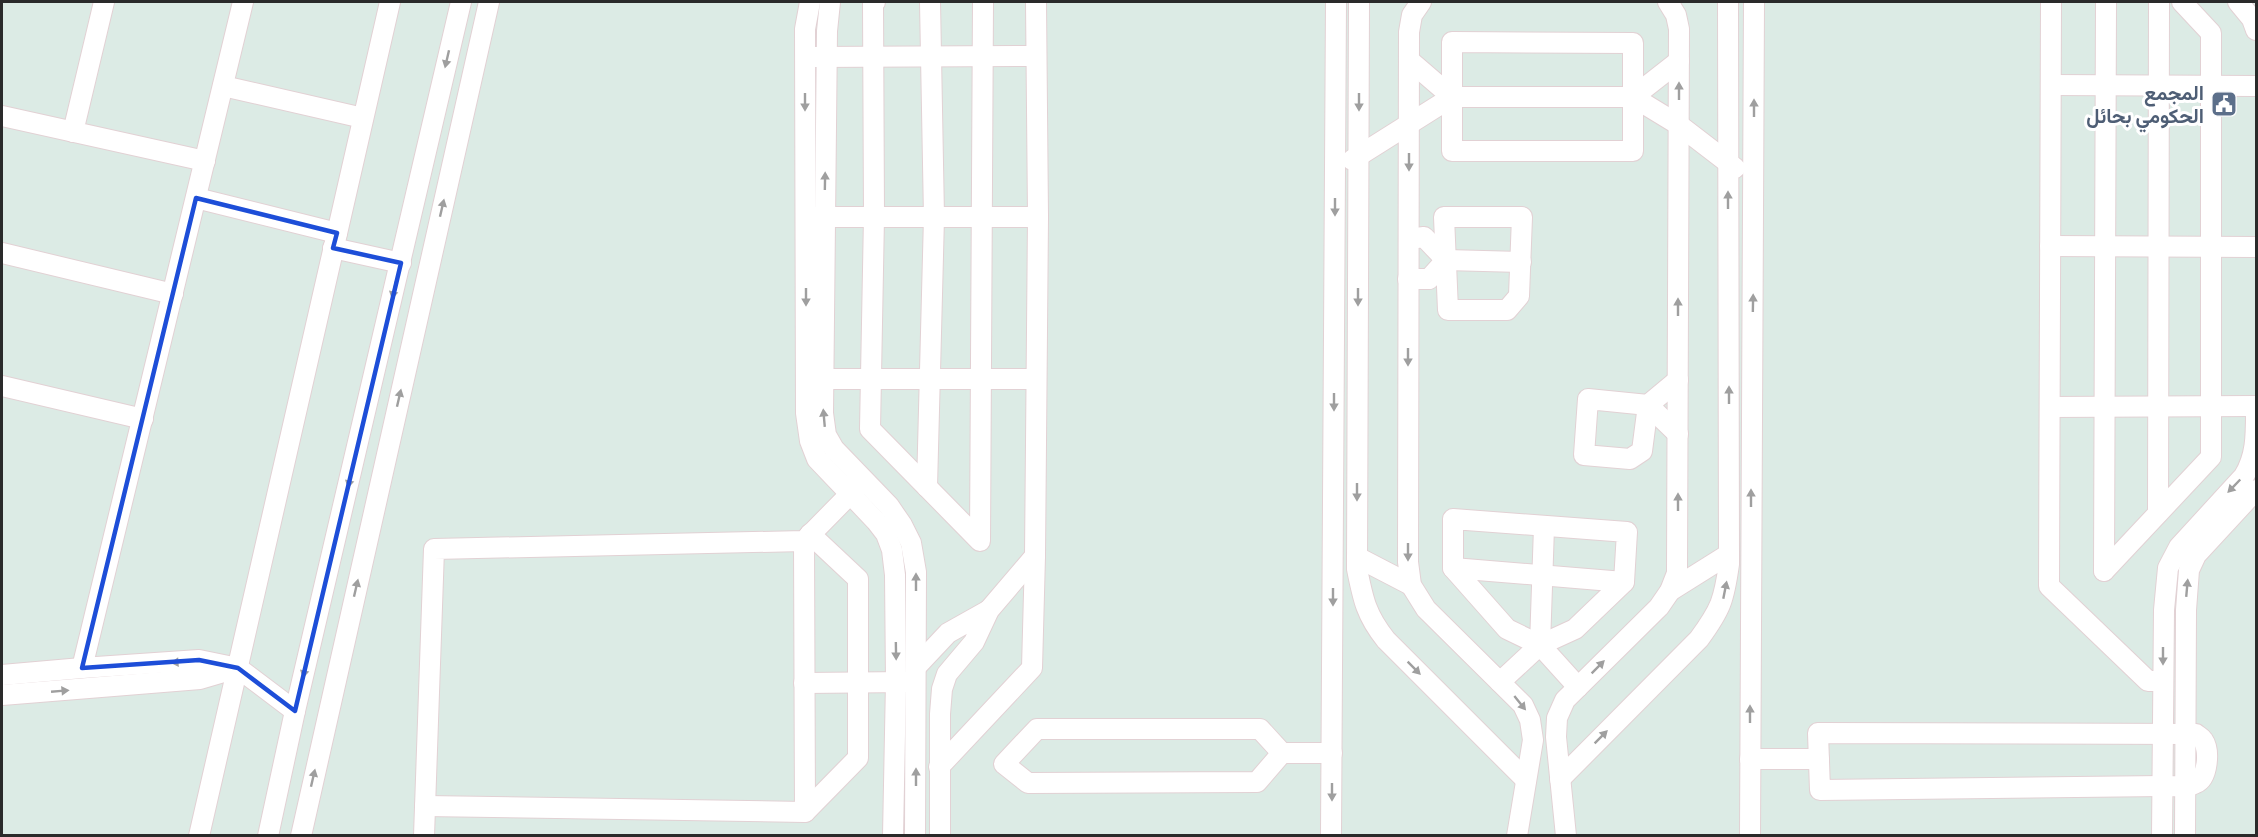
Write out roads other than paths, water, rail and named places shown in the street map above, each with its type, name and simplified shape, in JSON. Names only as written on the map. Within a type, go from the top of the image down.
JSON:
[{"type":"street","points":[[73,132],[104,2]]},
{"type":"street","points":[[82,668],[243,2]]},
{"type":"street","points":[[199,836],[390,2]]},
{"type":"street","points":[[268,836],[460,2]]},
{"type":"street","points":[[301,836],[489,2]]},
{"type":"street","points":[[810,2],[805,29],[806,413],[810,441],[817,459],[889,506],[911,543],[916,572],[915,836]]},
{"type":"street","points":[[830,2],[826,57],[823,413],[826,435],[876,521],[886,534],[892,550],[895,575],[896,682],[893,836]]},
{"type":"street","points":[[875,2],[873,4],[874,217],[870,429],[980,541],[983,2]]},
{"type":"street","points":[[927,487],[934,217],[930,2]]},
{"type":"street","points":[[939,767],[1032,668],[1038,217],[1036,2]]},
{"type":"street","points":[[1331,836],[1336,2]]},
{"type":"street","points":[[1359,2],[1357,557],[1362,597],[1372,622],[1386,640],[1526,780]]},
{"type":"street","points":[[1410,585],[1408,562],[1409,32],[1412,15],[1421,2]]},
{"type":"street","points":[[1566,836],[1556,736],[1557,718],[1565,700],[1659,607],[1671,591],[1677,573],[1680,30],[1676,15],[1668,2]]},
{"type":"street","points":[[1560,779],[1699,639],[1717,615],[1725,595],[1729,554],[1728,2]]},
{"type":"street","points":[[1750,836],[1754,2]]},
{"type":"street","points":[[2051,2],[2049,586],[2148,681],[2163,681]]},
{"type":"street","points":[[2106,2],[2104,571],[2211,457],[2211,33],[2182,2]]},
{"type":"street","points":[[2158,513],[2159,2]]},
{"type":"street","points":[[2238,2],[2252,20],[2256,30]]},
{"type":"street","points":[[1452,42],[1633,42],[1633,151],[1452,151],[1452,97],[1452,42]]},
{"type":"street","points":[[805,57],[1036,56]]},
{"type":"street","points":[[1409,60],[1452,97]]},
{"type":"street","points":[[1633,97],[1679,61]]},
{"type":"street","points":[[1728,69],[1754,68]]},
{"type":"street","points":[[1335,71],[1359,69]]},
{"type":"street","points":[[2051,85],[2256,86]]},
{"type":"street","points":[[223,86],[363,118]]},
{"type":"street","points":[[1335,171],[1452,97],[1633,97],[1679,125],[1754,182]]},
{"type":"street","points":[[2,116],[205,161]]},
{"type":"street","points":[[196,198],[335,240],[401,263]]},
{"type":"street","points":[[805,217],[1038,217]]},
{"type":"street","points":[[1444,217],[1522,217],[1519,296],[1508,309],[1448,310],[1446,260],[1444,217]]},
{"type":"street","points":[[1408,239],[1424,237],[1446,260],[1521,262]]},
{"type":"street","points":[[2050,246],[2256,247]]},
{"type":"street","points":[[2,253],[173,294]]},
{"type":"street","points":[[1408,279],[1429,279],[1446,260]]},
{"type":"street","points":[[1729,352],[1752,352]]},
{"type":"street","points":[[1334,373],[1358,371]]},
{"type":"street","points":[[824,379],[1035,379]]},
{"type":"street","points":[[1678,380],[1648,405],[1678,434]]},
{"type":"street","points":[[2,386],[143,419]]},
{"type":"street","points":[[2050,407],[2256,406]]},
{"type":"street","points":[[2162,836],[2163,610],[2168,568],[2179,547],[2244,476],[2250,465],[2256,443],[2256,413]]},
{"type":"street","points":[[1729,432],[1752,431]]},
{"type":"street","points":[[1334,438],[1358,438]]},
{"type":"street","points":[[805,812],[804,683],[807,538],[857,487]]},
{"type":"street","points":[[2185,836],[2186,610],[2189,570],[2196,555],[2256,490]]},
{"type":"street","points":[[1500,682],[1540,645],[1575,629],[1624,582],[1627,531],[1453,519],[1453,568],[1507,628],[1540,645],[1578,687]]},
{"type":"street","points":[[1729,524],[1751,524]]},
{"type":"street","points":[[1540,645],[1544,527]]},
{"type":"street","points":[[1333,534],[1357,535]]},
{"type":"street","points":[[424,836],[425,806],[434,549],[807,538],[858,579],[858,758],[805,812],[425,806]]},
{"type":"street","points":[[1671,591],[1729,554]]},
{"type":"street","points":[[940,836],[939,767],[942,689],[947,674],[974,642],[989,609],[1035,556]]},
{"type":"street","points":[[1357,557],[1410,585],[1426,609],[1523,705],[1530,720],[1533,740],[1516,836]]},
{"type":"street","points":[[1453,568],[1624,582]]},
{"type":"street","points":[[804,683],[896,682],[916,674],[948,633],[989,609]]},
{"type":"street","points":[[2,675],[200,660],[238,668],[295,711]]},
{"type":"street","points":[[2,695],[200,679],[238,668]]},
{"type":"street","points":[[1282,753],[1257,782],[1028,783],[1004,764],[1037,729],[1260,729],[1282,753],[1332,753]]},
{"type":"street","points":[[2185,733],[1818,734],[1820,790],[2185,785]]},
{"type":"street","points":[[1750,759],[1819,759]]},
{"type":"place","name":"المجمع الحكومي بحائل","points":[[2224,104]]}]
